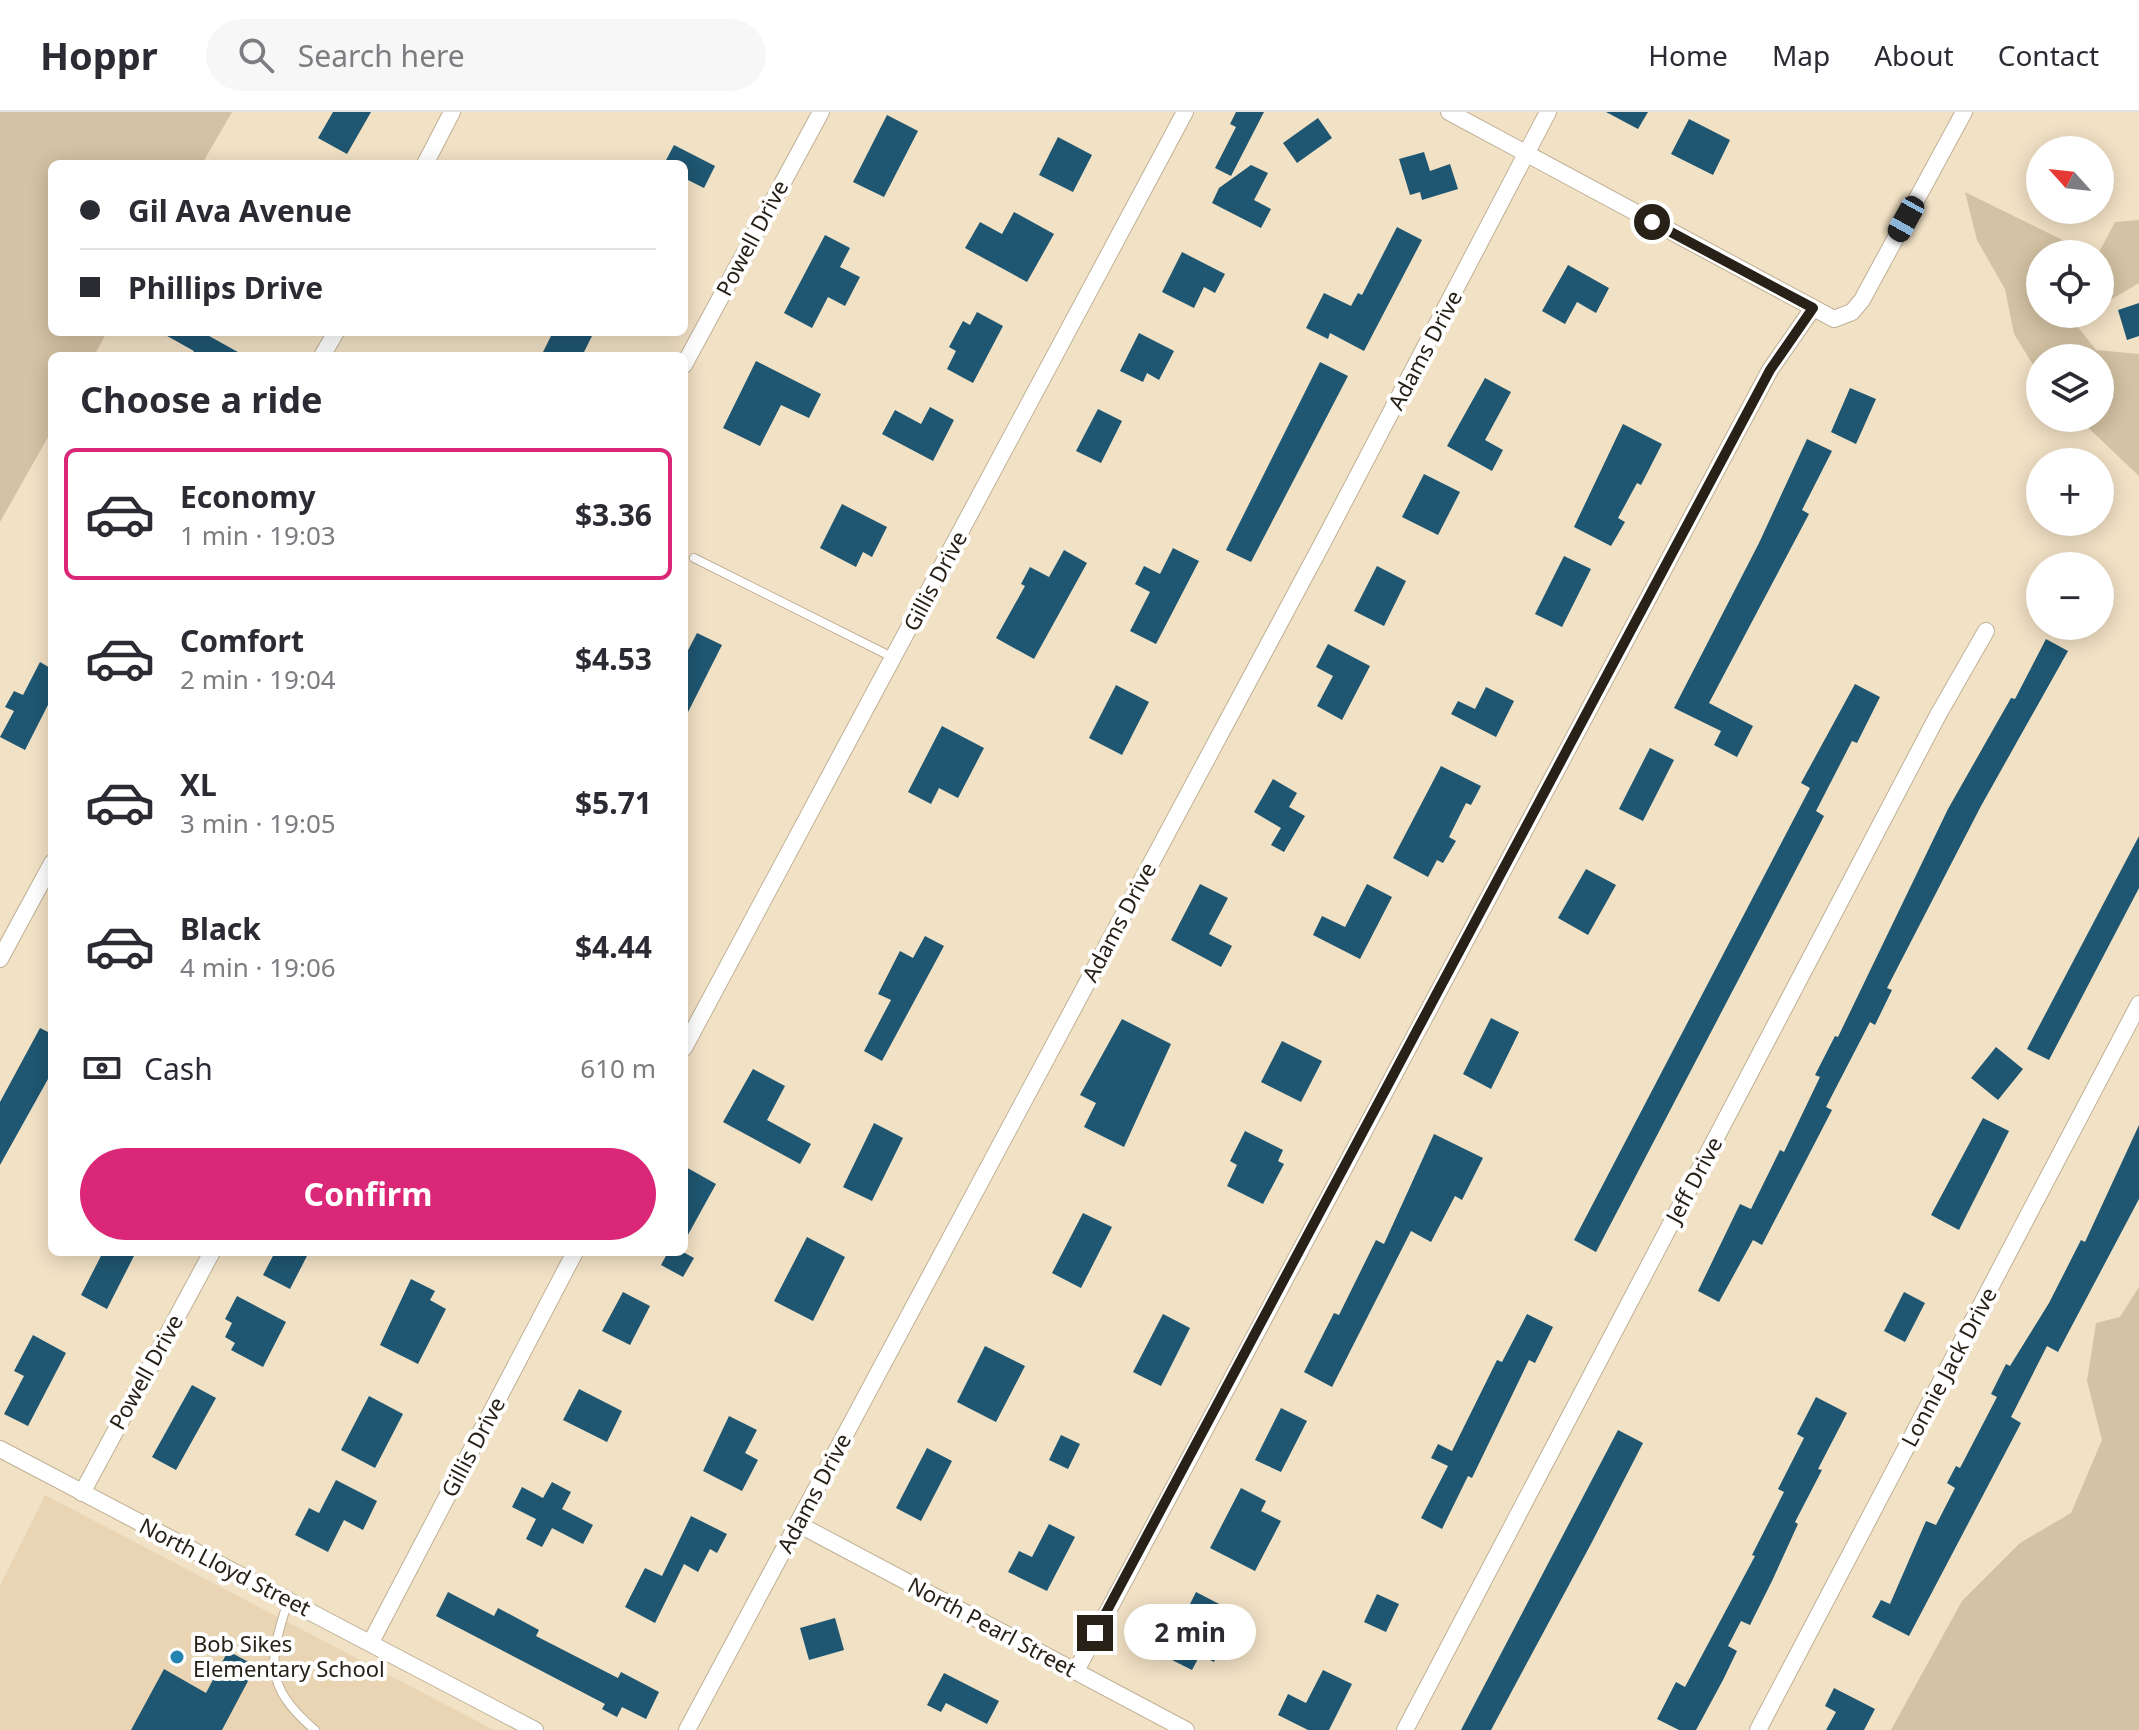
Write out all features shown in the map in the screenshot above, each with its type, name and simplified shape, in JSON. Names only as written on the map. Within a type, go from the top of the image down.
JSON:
[{"type":"street","points":[[427,160],[452,112]]},
{"type":"street","name":"Powell Drive","points":[[688,358],[821,112]]},
{"type":"street","name":"Gillis Drive","points":[[688,1041],[1185,112]]},
{"type":"street","points":[[1449,112],[1834,319],[1852,312],[1862,300],[1964,112]]},
{"type":"street","name":"Adams Drive","points":[[687,1730],[1548,112]]},
{"type":"street","points":[[1076,1671],[1770,370],[1813,308]]},
{"type":"street","name":"Jeff Drive","points":[[1405,1730],[1938,715],[1986,631]]},
{"type":"street","points":[[0,959],[48,870]]},
{"type":"street","name":"Lonnie Jack Drive","points":[[1758,1730],[2139,1004]]},
{"type":"street","name":"Powell Drive","points":[[82,1493],[210,1256]]},
{"type":"street","name":"Gillis Drive","points":[[371,1642],[573,1256]]},
{"type":"street","name":"North Lloyd Street","points":[[0,1449],[535,1730]]},
{"type":"street","name":"North Pearl Street","points":[[798,1524],[1186,1730]]},
{"type":"lane","points":[[694,558],[895,658]]},
{"type":"lane","points":[[288,1601],[273,1650],[276,1680],[294,1713],[315,1730]]},
{"type":"shaded area","points":[[0,112],[232,112],[204,160],[48,160],[48,336],[105,336],[96,352],[48,352],[48,437],[0,522]]},
{"type":"shaded area","points":[[1965,192],[2063,240],[2026,240],[2026,328],[2079,328],[2091,344],[2026,344],[2026,353],[2014,334],[2005,289],[1977,240]]},
{"type":"shaded area","points":[[2139,220],[2139,283],[2114,298],[2114,240],[2105,240],[2115,222]]},
{"type":"shaded area","points":[[2114,352],[2139,354],[2139,476],[2114,452],[2114,448],[2110,448],[2093,432],[2114,432]]},
{"type":"shaded area","points":[[2139,1287],[2139,1730],[1891,1730],[1962,1601],[2020,1543],[2071,1513],[2102,1440],[2087,1381],[2096,1323],[2120,1317]]},
{"type":"shaded area","name":"Bob Sikes Elementary School","points":[[45,1495],[494,1730],[0,1730],[0,1585]]},
{"type":"building","points":[[333,112],[371,112],[347,154],[318,138]]},
{"type":"building","points":[[1236,112],[1264,112],[1231,176],[1215,168],[1236,127],[1230,124]]},
{"type":"building","points":[[1606,112],[1648,112],[1638,129]]},
{"type":"building","points":[[887,115],[918,131],[884,197],[853,182]]},
{"type":"building","points":[[1318,118],[1332,138],[1297,163],[1283,143]]},
{"type":"building","points":[[1689,119],[1730,140],[1713,175],[1671,154]]},
{"type":"building","points":[[1058,137],[1092,155],[1073,192],[1039,175]]},
{"type":"building","points":[[674,145],[715,166],[704,188],[688,180],[688,160],[666,160]]},
{"type":"building","points":[[1424,152],[1430,171],[1450,164],[1458,189],[1422,200],[1420,192],[1410,195],[1399,159]]},
{"type":"building","points":[[1251,165],[1268,173],[1254,200],[1271,209],[1261,228],[1212,203],[1219,188]]},
{"type":"building","points":[[1014,212],[1054,234],[1027,282],[965,248],[980,222],[1002,234]]},
{"type":"building","points":[[1397,227],[1422,240],[1364,351],[1330,333],[1328,339],[1306,328],[1324,293],[1351,306],[1358,293],[1362,295]]},
{"type":"building","points":[[825,235],[850,248],[840,267],[860,277],[845,306],[828,297],[812,328],[784,313]]},
{"type":"building","points":[[1182,252],[1225,274],[1215,293],[1204,287],[1194,308],[1162,292]]},
{"type":"building","points":[[1568,265],[1609,288],[1596,313],[1577,302],[1565,324],[1542,311]]},
{"type":"building","points":[[2139,303],[2139,336],[2127,340],[2118,310]]},
{"type":"building","points":[[977,312],[1003,326],[973,383],[947,369],[956,351],[949,347],[963,321],[970,325]]},
{"type":"building","points":[[1139,333],[1174,351],[1159,380],[1147,373],[1143,382],[1120,371]]},
{"type":"building","points":[[167,336],[209,336],[238,352],[193,352]]},
{"type":"building","points":[[551,336],[592,336],[584,352],[543,352]]},
{"type":"building","points":[[756,361],[821,394],[809,418],[781,405],[760,446],[723,428]]},
{"type":"building","points":[[1320,362],[1348,376],[1251,562],[1226,550]]},
{"type":"building","points":[[1485,378],[1511,392],[1485,440],[1503,450],[1492,471],[1447,446]]},
{"type":"building","points":[[1850,388],[1876,399],[1856,444],[1831,432]]},
{"type":"building","points":[[930,407],[954,420],[933,461],[882,434],[895,410],[921,424]]},
{"type":"building","points":[[1098,409],[1122,421],[1101,463],[1076,451]]},
{"type":"building","points":[[1623,424],[1662,444],[1641,485],[1637,483],[1618,518],[1625,522],[1611,546],[1574,527]]},
{"type":"building","points":[[1807,439],[1832,451],[1802,510],[1809,514],[1709,703],[1753,726],[1737,757],[1714,745],[1721,731],[1674,708],[1759,543]]},
{"type":"building","points":[[1424,474],[1460,492],[1438,535],[1402,517]]},
{"type":"building","points":[[842,504],[887,527],[872,557],[863,552],[856,567],[820,548]]},
{"type":"building","points":[[1173,548],[1199,561],[1156,644],[1130,631],[1150,592],[1135,584],[1144,566],[1160,574]]},
{"type":"building","points":[[1064,550],[1087,563],[1034,659],[996,638],[1025,586],[1021,584],[1030,567],[1049,577]]},
{"type":"building","points":[[1564,556],[1591,569],[1562,627],[1535,614]]},
{"type":"building","points":[[1377,566],[1406,581],[1384,626],[1354,611]]},
{"type":"building","points":[[697,633],[722,645],[688,712],[688,650]]},
{"type":"building","points":[[2045,640],[2068,651],[1981,806],[1887,988],[1892,990],[1875,1025],[1870,1022],[1826,1107],[1832,1110],[1762,1245],[1753,1240],[1719,1302],[1698,1291],[1740,1204],[1751,1209],[1780,1150],[1784,1152],[1820,1077],[1815,1075],[1835,1036],[1838,1037],[1948,809],[2011,698],[2015,699]]},
{"type":"building","points":[[1328,644],[1370,666],[1342,720],[1317,706],[1333,676],[1316,667]]},
{"type":"building","points":[[40,662],[48,667],[48,705],[25,750],[0,737],[14,711],[5,707],[14,691],[23,695]]},
{"type":"building","points":[[1855,684],[1880,697],[1857,743],[1852,741],[1816,811],[1824,816],[1596,1252],[1574,1240],[1810,788],[1801,783]]},
{"type":"building","points":[[1116,685],[1149,702],[1122,755],[1089,738]]},
{"type":"building","points":[[1486,687],[1514,701],[1496,737],[1451,714],[1458,701],[1475,709]]},
{"type":"building","points":[[942,726],[984,748],[958,798],[939,788],[931,804],[908,792]]},
{"type":"building","points":[[1650,748],[1674,760],[1643,821],[1619,809]]},
{"type":"building","points":[[1441,766],[1481,786],[1471,805],[1466,803],[1449,837],[1456,841],[1443,863],[1437,860],[1428,877],[1393,858]]},
{"type":"building","points":[[1273,779],[1297,793],[1289,807],[1305,816],[1284,852],[1271,845],[1281,828],[1254,812]]},
{"type":"building","points":[[2139,836],[2139,888],[2049,1060],[2027,1049]]},
{"type":"building","points":[[1586,869],[1616,885],[1588,935],[1558,918]]},
{"type":"building","points":[[1200,884],[1228,898],[1209,934],[1232,946],[1221,967],[1171,940]]},
{"type":"building","points":[[1367,884],[1392,897],[1360,959],[1313,935],[1322,916],[1345,927]]},
{"type":"building","points":[[925,936],[944,946],[882,1061],[864,1051],[891,1000],[878,994],[900,951],[913,958]]},
{"type":"building","points":[[1491,1018],[1519,1032],[1491,1089],[1463,1074]]},
{"type":"building","points":[[1122,1019],[1171,1044],[1124,1147],[1084,1127],[1096,1103],[1080,1095]]},
{"type":"building","points":[[40,1028],[48,1032],[48,1079],[0,1165],[0,1102]]},
{"type":"building","points":[[1282,1041],[1322,1061],[1301,1102],[1261,1082]]},
{"type":"building","points":[[1996,1047],[2023,1069],[1998,1100],[1971,1078]]},
{"type":"building","points":[[753,1069],[785,1086],[767,1120],[811,1144],[800,1164],[723,1122]]},
{"type":"building","points":[[1983,1118],[2009,1131],[1959,1230],[1931,1215]]},
{"type":"building","points":[[874,1123],[903,1138],[872,1201],[843,1187]]},
{"type":"building","points":[[2139,1125],[2139,1199],[2058,1352],[2047,1346],[2011,1417],[2021,1423],[1909,1636],[1872,1617],[1881,1600],[1890,1604],[1926,1521],[1936,1525],[1955,1488],[1947,1483],[1956,1466],[1960,1468],[1997,1397],[1991,1394],[2006,1364],[2010,1366],[2049,1303],[2081,1240],[2085,1242]]},
{"type":"building","points":[[1245,1131],[1283,1150],[1278,1161],[1284,1164],[1263,1204],[1227,1186],[1237,1165],[1230,1161]]},
{"type":"building","points":[[1434,1134],[1483,1158],[1462,1200],[1455,1196],[1431,1242],[1411,1231],[1332,1387],[1304,1372],[1334,1313],[1339,1315],[1376,1240],[1384,1244]]},
{"type":"building","points":[[688,1168],[716,1184],[688,1235]]},
{"type":"building","points":[[1083,1213],[1112,1227],[1081,1288],[1052,1273]]},
{"type":"building","points":[[807,1237],[845,1257],[813,1321],[774,1301]]},
{"type":"building","points":[[688,1255],[694,1258],[683,1277],[661,1265],[666,1256]]},
{"type":"building","points":[[101,1256],[134,1256],[107,1309],[81,1295]]},
{"type":"building","points":[[273,1256],[307,1256],[290,1289],[263,1275]]},
{"type":"building","points":[[411,1279],[435,1291],[430,1300],[446,1309],[418,1364],[380,1345]]},
{"type":"building","points":[[623,1292],[650,1306],[630,1345],[602,1331]]},
{"type":"building","points":[[1904,1292],[1925,1303],[1905,1342],[1884,1331]]},
{"type":"building","points":[[237,1296],[286,1322],[263,1367],[231,1350],[235,1343],[225,1337],[232,1323],[225,1319]]},
{"type":"building","points":[[1163,1314],[1190,1328],[1161,1386],[1133,1372]]},
{"type":"building","points":[[1527,1314],[1553,1327],[1535,1363],[1529,1360],[1472,1478],[1468,1476],[1442,1529],[1421,1518],[1448,1466],[1431,1458],[1438,1444],[1452,1451],[1497,1360],[1502,1362]]},
{"type":"building","points":[[33,1335],[66,1353],[28,1426],[4,1414],[24,1376],[14,1371]]},
{"type":"building","points":[[985,1346],[1025,1366],[996,1422],[957,1402]]},
{"type":"building","points":[[192,1385],[216,1398],[176,1470],[152,1457]]},
{"type":"building","points":[[579,1389],[622,1411],[607,1442],[563,1420]]},
{"type":"building","points":[[369,1396],[403,1414],[375,1468],[341,1450]]},
{"type":"building","points":[[1816,1397],[1847,1413],[1818,1469],[1822,1470],[1795,1522],[1798,1524],[1750,1625],[1741,1621],[1728,1646],[1737,1651],[1723,1680],[1696,1730],[1679,1730],[1657,1719],[1676,1682],[1685,1687],[1755,1556],[1752,1555],[1784,1492],[1778,1489],[1804,1438],[1797,1434]]},
{"type":"building","points":[[1281,1408],[1307,1421],[1281,1472],[1255,1460]]},
{"type":"building","points":[[729,1416],[757,1430],[745,1453],[758,1460],[742,1491],[703,1471]]},
{"type":"building","points":[[1618,1430],[1643,1443],[1592,1542],[1491,1730],[1461,1730]]},
{"type":"building","points":[[1061,1435],[1080,1444],[1068,1469],[1049,1460]]},
{"type":"building","points":[[927,1448],[952,1461],[921,1521],[896,1508]]},
{"type":"building","points":[[336,1480],[377,1501],[363,1530],[344,1520],[328,1552],[295,1535],[309,1508],[319,1513]]},
{"type":"building","points":[[552,1482],[571,1492],[562,1509],[593,1525],[583,1544],[552,1528],[542,1547],[526,1539],[536,1519],[512,1507],[522,1487],[543,1498]]},
{"type":"building","points":[[1241,1488],[1266,1501],[1261,1511],[1281,1521],[1255,1571],[1210,1548]]},
{"type":"building","points":[[691,1516],[727,1534],[717,1553],[710,1549],[698,1572],[684,1564],[655,1623],[625,1607],[645,1568],[662,1576]]},
{"type":"building","points":[[1049,1524],[1075,1537],[1047,1591],[1008,1572],[1019,1551],[1032,1557]]},
{"type":"building","points":[[448,1592],[494,1616],[498,1608],[539,1630],[536,1636],[618,1678],[621,1672],[659,1692],[646,1719],[622,1707],[617,1717],[602,1709],[605,1704],[436,1616]]},
{"type":"building","points":[[1196,1592],[1225,1607],[1210,1637],[1223,1644],[1214,1662],[1200,1655],[1192,1670],[1164,1656]]},
{"type":"building","points":[[1377,1594],[1399,1604],[1386,1632],[1364,1622]]},
{"type":"building","points":[[835,1618],[844,1650],[809,1660],[800,1628]]},
{"type":"building","points":[[228,1651],[256,1666],[222,1730],[131,1730],[164,1669],[206,1693]]},
{"type":"building","points":[[1323,1670],[1352,1684],[1329,1730],[1308,1730],[1278,1715],[1288,1694],[1306,1703]]},
{"type":"building","points":[[944,1673],[999,1701],[987,1724],[946,1703],[941,1712],[927,1705]]},
{"type":"building","points":[[1834,1688],[1875,1709],[1864,1730],[1826,1730],[1836,1712],[1825,1706]]},
{"type":"place","name":"Bob Sikes Elementary School","points":[[177,1657]]},
{"type":"route","points":[[1095,1633],[1770,370],[1813,308],[1652,222]]}]
